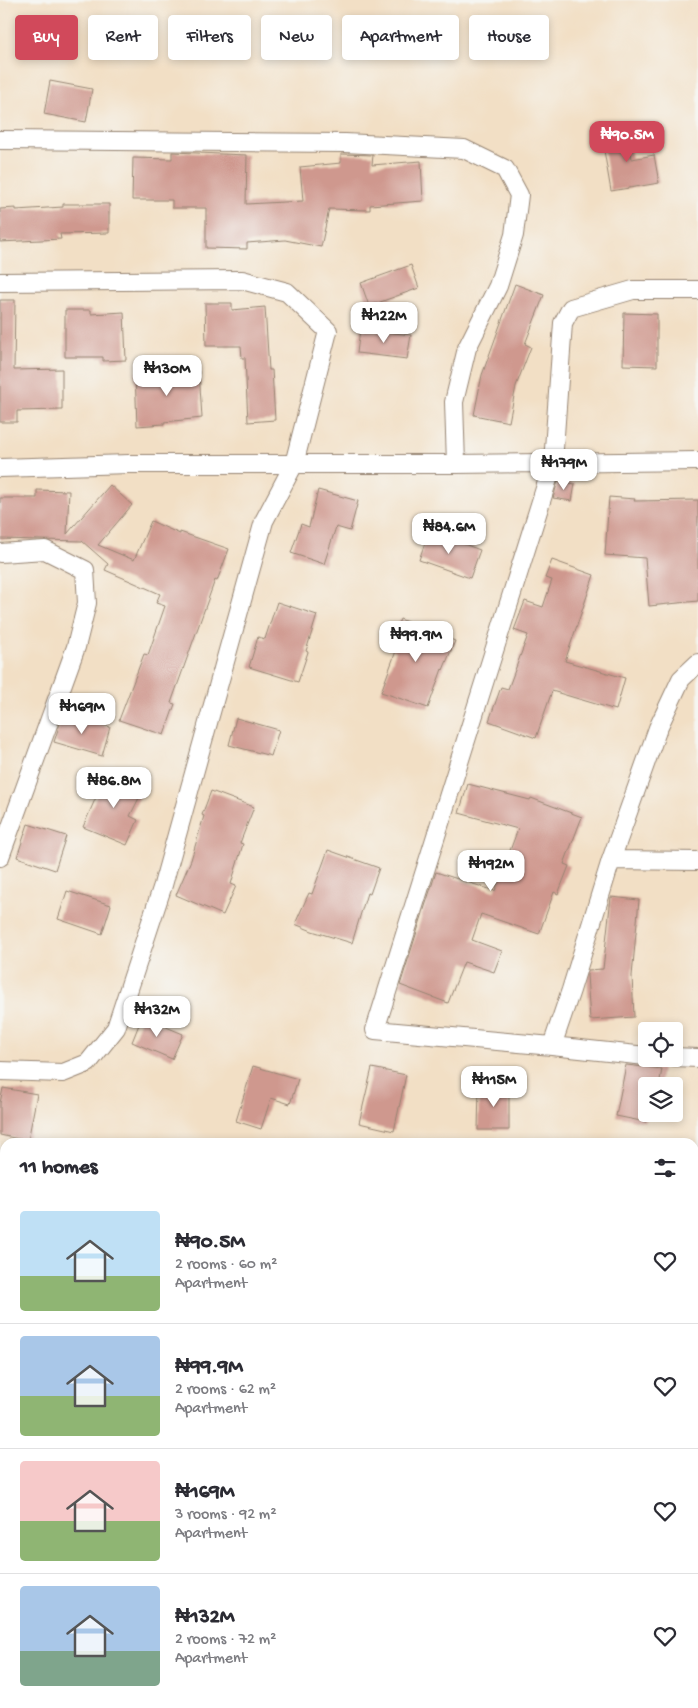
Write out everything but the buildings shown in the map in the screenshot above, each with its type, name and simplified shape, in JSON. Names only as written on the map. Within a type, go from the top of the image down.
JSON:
[{"type":"street","points":[[0,140],[345,143],[464,149],[505,169],[519,194],[514,235],[498,286],[467,348],[454,402],[456,464]]},
{"type":"street","points":[[0,282],[242,280],[286,292],[328,331],[294,464],[264,522],[163,885],[116,1028],[88,1062],[63,1073],[0,1071]]},
{"type":"street","points":[[638,1055],[375,1030],[553,463],[563,323],[571,308],[633,290],[698,290]]},
{"type":"street","points":[[0,468],[129,464],[456,464],[698,461]]},
{"type":"street","points":[[0,553],[44,550],[85,570],[87,603],[76,648],[0,857]]},
{"type":"street","points":[[552,1046],[612,860],[658,728],[681,679],[698,663]]},
{"type":"street","points":[[612,860],[698,861]]},
{"type":"street","points":[[683,1057],[698,1058]]}]
